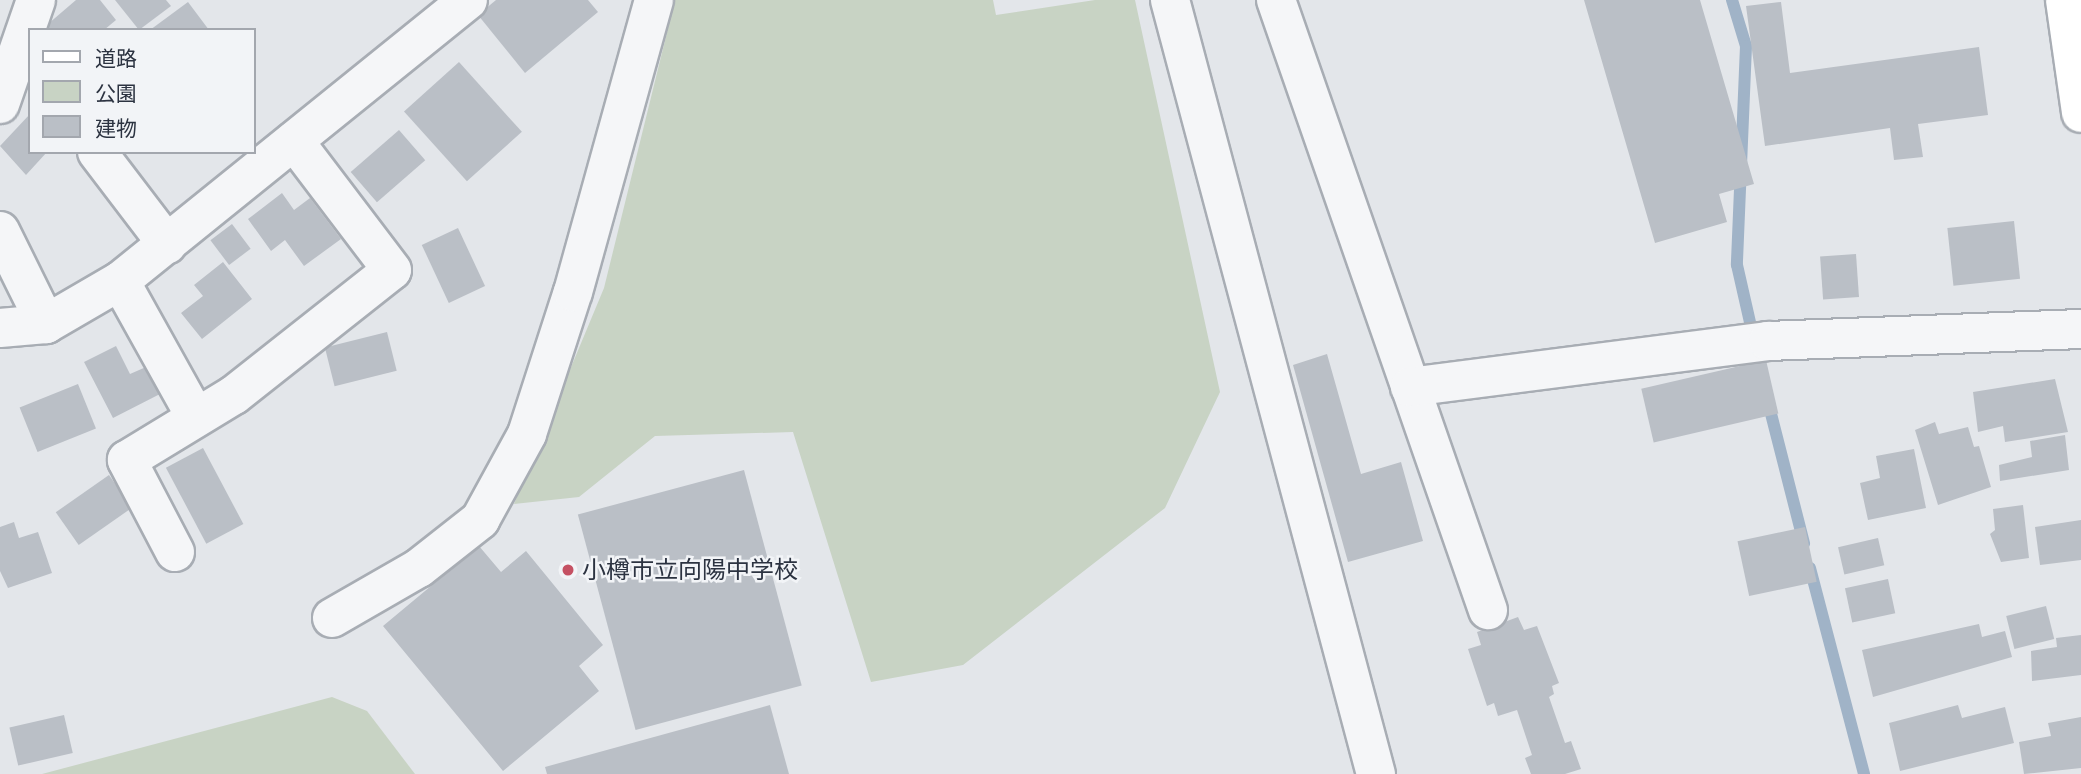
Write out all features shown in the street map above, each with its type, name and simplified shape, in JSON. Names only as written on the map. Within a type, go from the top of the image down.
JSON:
[{"type":"main road","points":[[2065,0],[2081,113]]},
{"type":"street","points":[[30,28],[36,0]]},
{"type":"street","points":[[0,328],[46,324],[120,281],[468,0]]},
{"type":"street","points":[[332,618],[419,568],[480,520],[527,434],[573,292],[654,0]]},
{"type":"street","points":[[1170,0],[1376,774]]},
{"type":"street","points":[[1276,0],[1488,610]]},
{"type":"street","points":[[0,104],[23,57],[28,35]]},
{"type":"street","points":[[175,552],[127,460],[195,416],[234,395],[392,270],[294,141]]},
{"type":"street","points":[[99,154],[167,244]]},
{"type":"street","points":[[0,231],[46,324]]},
{"type":"street","points":[[120,281],[195,416]]},
{"type":"street","points":[[1410,387],[1768,341],[2081,330]]},
{"type":"green space","points":[[675,0],[993,0],[996,15],[1095,0],[1135,0],[1220,392],[1165,508],[963,665],[871,682],[793,432],[655,436],[579,497],[514,504],[604,288]]},
{"type":"green space","points":[[332,697],[367,711],[415,774],[42,774]]},
{"type":"building","points":[[76,0],[100,0],[116,20],[106,28],[43,28]]},
{"type":"building","points":[[115,0],[166,0],[171,6],[142,28],[137,28]]},
{"type":"building","points":[[496,0],[588,0],[598,12],[525,73],[478,15]]},
{"type":"building","points":[[1584,0],[1700,0],[1754,184],[1719,194],[1727,222],[1655,243]]},
{"type":"building","points":[[188,2],[208,28],[153,28]]},
{"type":"building","points":[[1781,2],[1790,73],[1979,47],[1988,115],[1918,124],[1923,157],[1894,160],[1890,128],[1765,146],[1746,6]]},
{"type":"building","points":[[459,62],[522,132],[467,181],[404,112]]},
{"type":"building","points":[[28,116],[28,154],[45,154],[26,175],[0,146]]},
{"type":"building","points":[[399,130],[425,160],[377,202],[351,172]]},
{"type":"building","points":[[282,193],[294,210],[310,198],[341,239],[304,266],[285,240],[271,251],[248,219]]},
{"type":"building","points":[[2014,221],[2020,279],[1953,286],[1947,228]]},
{"type":"building","points":[[232,224],[251,249],[229,265],[210,240]]},
{"type":"building","points":[[458,228],[485,286],[449,303],[422,245]]},
{"type":"building","points":[[1856,254],[1859,297],[1823,299],[1820,257]]},
{"type":"building","points":[[223,262],[252,299],[202,339],[181,313],[203,296],[194,285]]},
{"type":"building","points":[[387,332],[397,371],[335,386],[325,347]]},
{"type":"building","points":[[116,346],[130,374],[146,367],[160,394],[113,418],[84,362]]},
{"type":"building","points":[[1327,354],[1361,474],[1401,462],[1423,541],[1348,562],[1293,365]]},
{"type":"building","points":[[1766,360],[1778,414],[1654,442],[1641,389]]},
{"type":"building","points":[[2055,379],[2068,432],[2005,442],[2003,426],[1978,432],[1973,392]]},
{"type":"building","points":[[78,384],[96,429],[38,452],[20,408]]},
{"type":"building","points":[[1935,422],[1939,434],[1968,427],[1974,447],[1979,446],[1991,487],[1938,505],[1915,430]]},
{"type":"building","points":[[2065,435],[2069,470],[2000,481],[1999,465],[2032,457],[2030,441]]},
{"type":"building","points":[[203,448],[243,524],[206,544],[166,468]]},
{"type":"building","points":[[1914,449],[1926,508],[1868,520],[1860,483],[1880,478],[1876,456]]},
{"type":"building","points":[[744,470],[802,685],[636,730],[578,515]]},
{"type":"building","points":[[109,475],[132,508],[79,545],[56,512]]},
{"type":"building","points":[[2023,505],[2029,558],[2001,562],[1990,534],[1995,530],[1993,509]]},
{"type":"building","points":[[2081,520],[2081,560],[2040,565],[2035,527]]},
{"type":"building","points":[[14,522],[19,538],[38,532],[52,573],[8,588],[0,571],[0,527]]},
{"type":"building","points":[[1805,527],[1817,582],[1749,596],[1738,541]]},
{"type":"building","points":[[1878,538],[1884,565],[1844,575],[1838,547]]},
{"type":"building","points":[[479,546],[501,572],[526,551],[603,645],[579,666],[599,691],[503,771],[383,626]]},
{"type":"building","points":[[1888,579],[1895,613],[1852,622],[1845,588]]},
{"type":"building","points":[[2046,606],[2054,639],[2014,649],[2006,616]]},
{"type":"building","points":[[1518,617],[1524,630],[1537,626],[1559,683],[1552,686],[1554,694],[1549,697],[1565,743],[1571,741],[1581,769],[1565,774],[1531,774],[1525,758],[1532,755],[1517,710],[1498,716],[1494,703],[1487,706],[1468,649],[1481,645],[1477,632]]},
{"type":"building","points":[[1979,624],[1982,637],[2005,631],[2012,657],[1873,697],[1862,650]]},
{"type":"building","points":[[2081,635],[2081,675],[2032,681],[2031,651],[2057,647],[2056,638]]},
{"type":"building","points":[[770,705],[789,774],[547,774],[545,767]]},
{"type":"building","points":[[1958,705],[1962,718],[2005,707],[2014,743],[1900,771],[1889,723]]},
{"type":"building","points":[[64,715],[73,753],[18,766],[9,728]]},
{"type":"building","points":[[2081,717],[2081,768],[2024,774],[2019,742],[2051,736],[2048,723]]},
{"type":"waterway","points":[[1732,0],[1746,46],[1737,265],[1754,340]]},
{"type":"waterway","points":[[1768,402],[1804,543]]},
{"type":"waterway","points":[[1810,568],[1864,774]]},
{"type":"place","name":"小樽市立向陽中学校","points":[[568,570]]}]
